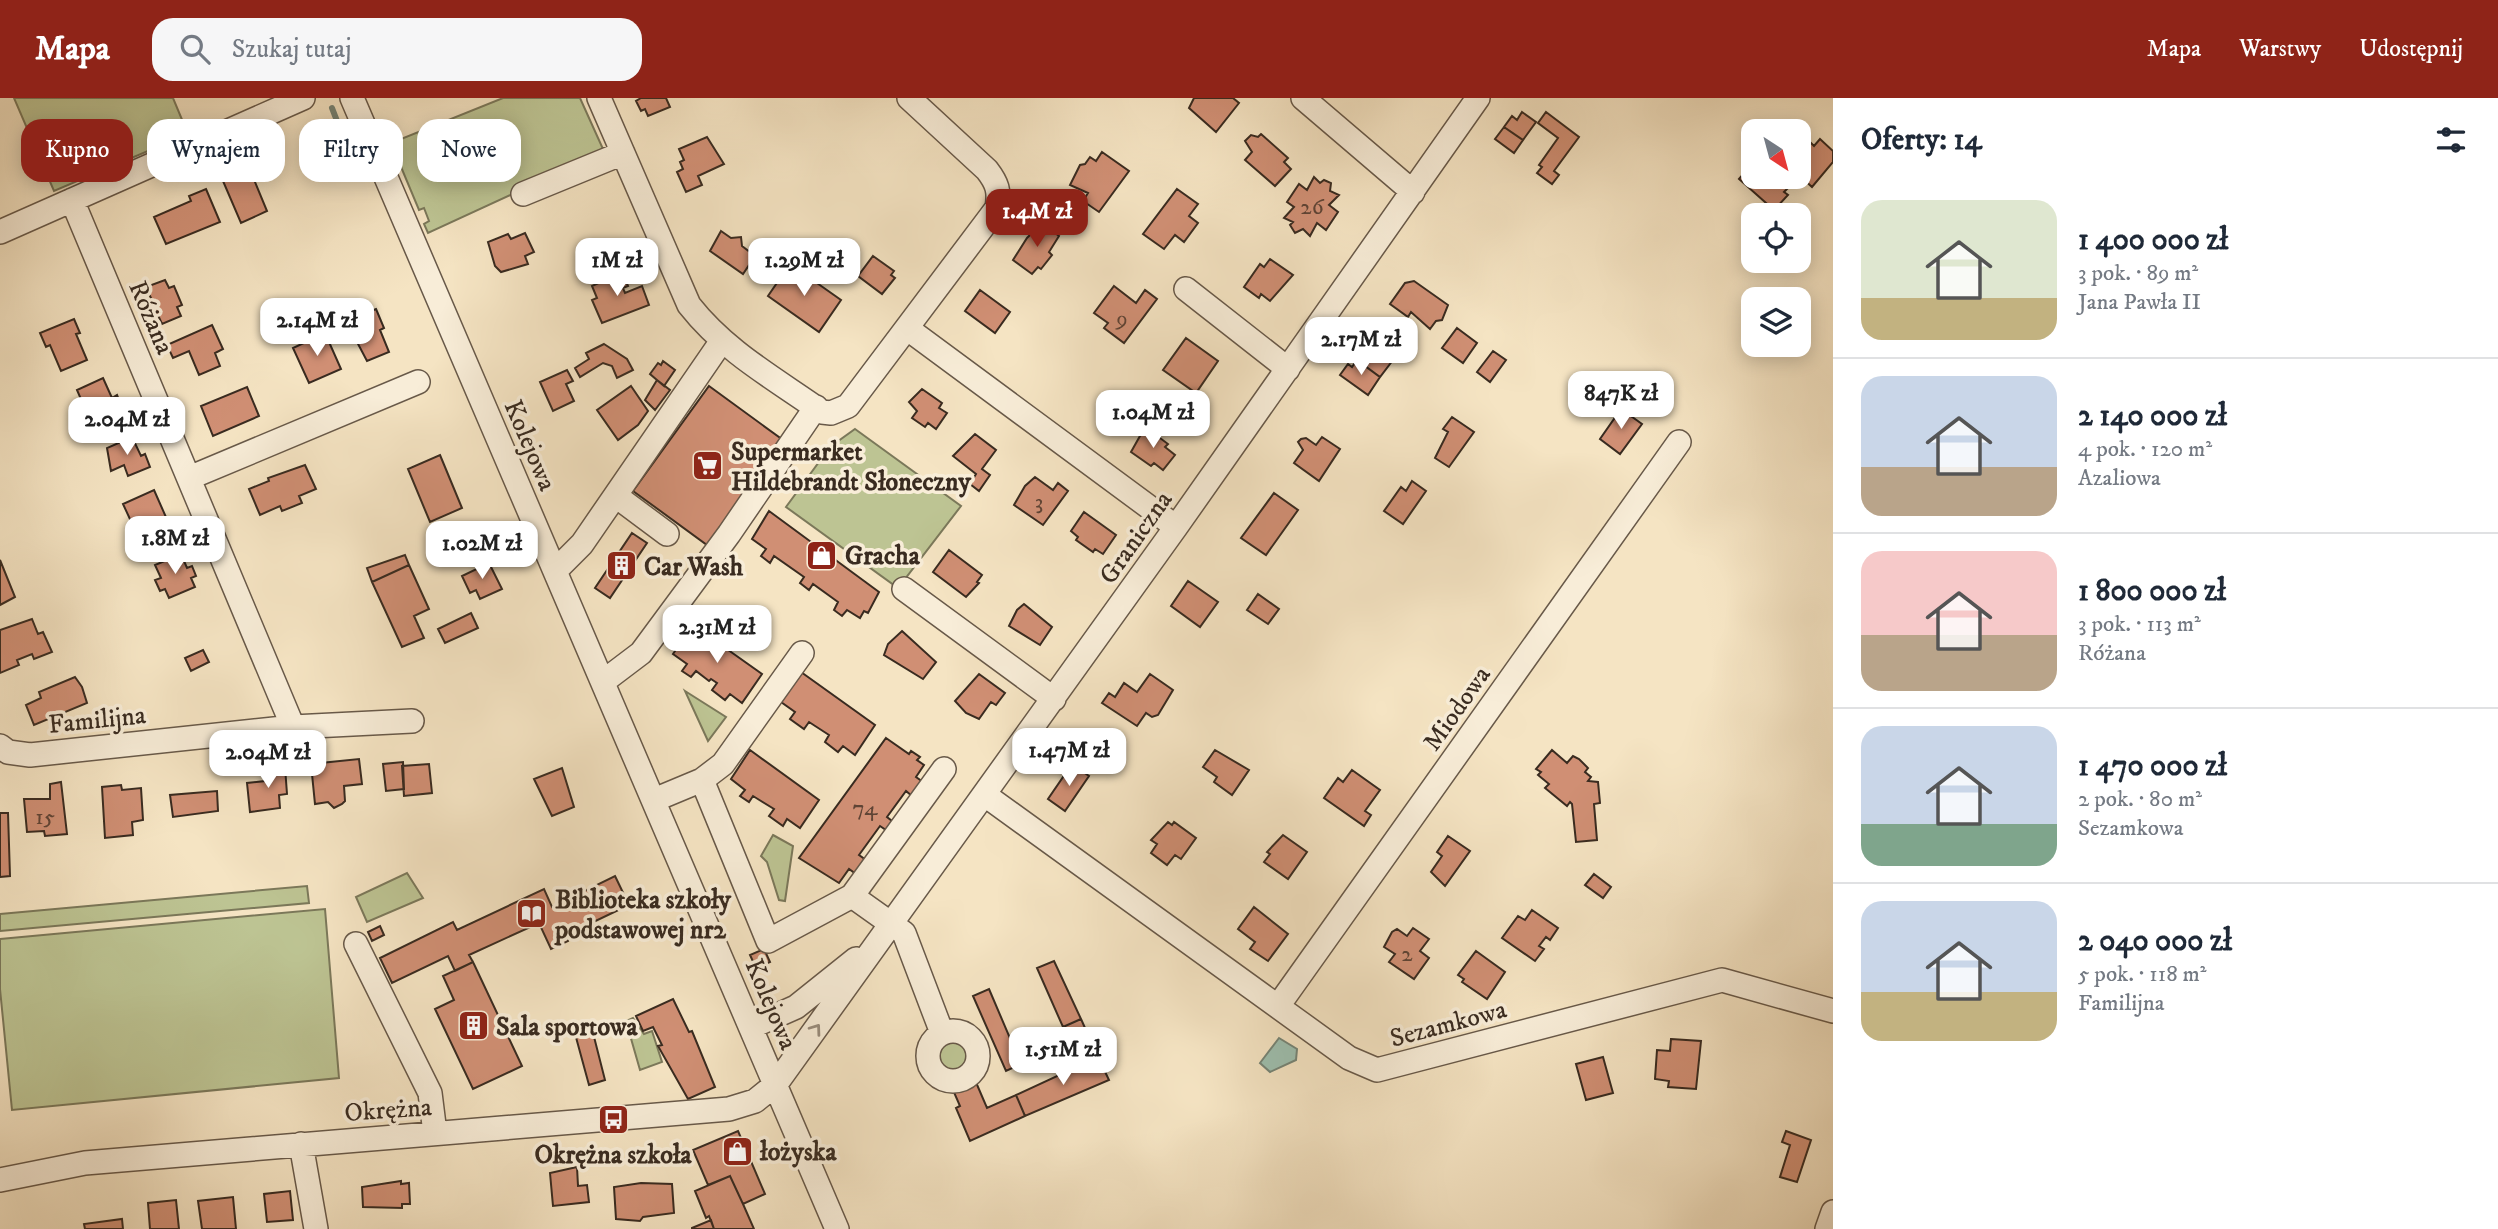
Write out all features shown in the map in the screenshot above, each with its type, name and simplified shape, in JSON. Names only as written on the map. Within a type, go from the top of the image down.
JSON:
[{"type":"street","points":[[0,232],[303,98]]},
{"type":"street","name":"Kolejowa","points":[[352,98],[837,1229]]},
{"type":"street","points":[[599,98],[689,305],[721,342],[816,407],[831,413],[848,406],[997,208],[1000,195],[996,182],[987,170],[909,98]]},
{"type":"street","points":[[1303,98],[1413,192]]},
{"type":"street","name":"Graniczna","points":[[776,1084],[1054,699],[1478,98]]},
{"type":"street","points":[[523,194],[623,153]]},
{"type":"street","name":"Różana","points":[[72,200],[293,727]]},
{"type":"street","points":[[1186,289],[1288,369]]},
{"type":"street","points":[[908,329],[1176,527]]},
{"type":"street","points":[[555,571],[582,544],[721,342]]},
{"type":"street","points":[[189,478],[418,382]]},
{"type":"street","points":[[604,681],[641,653],[729,534],[816,407]]},
{"type":"street","name":"Miodowa","points":[[1278,1006],[1679,442]]},
{"type":"street","points":[[615,496],[667,534]]},
{"type":"street","points":[[904,589],[1054,699]]},
{"type":"street","points":[[654,800],[702,780],[723,764],[802,653]]},
{"type":"street","name":"Familijna","points":[[0,746],[8,752],[30,755],[293,727],[412,721]]},
{"type":"street","points":[[702,780],[768,941],[852,896],[944,769]]},
{"type":"street","name":"Sezamkowa","points":[[985,795],[1349,1058],[1377,1070],[1721,980],[1833,1011]]},
{"type":"street","points":[[852,896],[889,929],[904,933],[942,1033]]},
{"type":"street","name":"Graniczna","points":[[751,1027],[796,1007],[889,929]]},
{"type":"street","points":[[356,944],[430,1093],[435,1133]]},
{"type":"street","name":"Okrężna","points":[[0,1180],[85,1163],[729,1109],[755,1101],[776,1084]]},
{"type":"street","points":[[301,1144],[316,1229]]},
{"type":"street","points":[[1828,1229],[1833,1212]]},
{"type":"green space","points":[[14,98],[173,98],[182,119],[147,119],[147,151],[133,157],[133,119],[23,119]]},
{"type":"green space","points":[[503,98],[580,98],[603,149],[595,156],[428,233],[424,224],[429,221],[424,208],[419,210],[403,172],[403,138],[417,133],[417,182],[521,182],[521,119],[451,119]]},
{"type":"green space","points":[[50,182],[75,182],[54,191]]},
{"type":"green space","points":[[855,429],[961,506],[898,588],[786,507],[830,447]]},
{"type":"green space","points":[[685,691],[726,717],[708,741]]},
{"type":"green space","points":[[773,835],[793,846],[785,901],[779,900],[767,862],[761,856]]},
{"type":"green space","points":[[407,873],[423,898],[367,922],[356,897]]},
{"type":"green space","points":[[307,886],[309,903],[0,931],[0,914]]},
{"type":"green space","points":[[325,909],[339,1078],[12,1110],[0,989],[0,939]]},
{"type":"green space","points":[[633,1018],[644,1034],[652,1031],[662,1062],[640,1070],[626,1021]]},
{"type":"green space","points":[[953,1037],[966,1043],[972,1056],[966,1069],[953,1075],[940,1069],[934,1056],[940,1043]]},
{"type":"shaded area","points":[[1279,1038],[1297,1049],[1296,1060],[1270,1072],[1260,1063]]},
{"type":"building","points":[[641,98],[666,98],[670,107],[648,116],[645,109],[641,111],[636,101]]},
{"type":"building","points":[[1194,98],[1233,98],[1239,103],[1216,132],[1189,108]]},
{"type":"building","points":[[1522,112],[1536,122],[1523,140],[1504,127],[1512,116],[1517,120]]},
{"type":"building","points":[[1546,112],[1579,137],[1554,171],[1559,175],[1552,184],[1537,173],[1542,167],[1539,165],[1558,138],[1538,123]]},
{"type":"building","points":[[1504,127],[1523,140],[1514,153],[1495,139]]},
{"type":"building","points":[[1261,134],[1288,158],[1284,162],[1291,169],[1275,186],[1245,160],[1252,152],[1245,141],[1251,135],[1258,137]]},
{"type":"building","points":[[707,137],[724,164],[698,176],[702,185],[686,192],[677,172],[683,169],[680,162],[684,160],[679,149]]},
{"type":"building","points":[[1820,139],[1833,151],[1833,162],[1812,187],[1811,143],[1814,146]]},
{"type":"building","points":[[1102,152],[1129,171],[1099,212],[1083,201],[1088,193],[1070,185],[1080,165],[1085,164],[1090,157],[1096,161]]},
{"type":"building","points":[[1314,177],[1320,183],[1324,180],[1331,183],[1330,191],[1339,195],[1329,205],[1338,212],[1326,230],[1317,223],[1310,236],[1303,229],[1295,233],[1290,225],[1293,222],[1284,218],[1294,207],[1287,202],[1299,184],[1307,190]]},
{"type":"building","points":[[223,182],[255,182],[267,211],[241,223]]},
{"type":"building","points":[[206,189],[220,222],[166,244],[154,217],[191,201],[189,196]]},
{"type":"building","points":[[1177,189],[1198,204],[1189,216],[1198,223],[1184,242],[1175,235],[1164,249],[1143,234]]},
{"type":"building","points":[[1750,189],[1787,189],[1784,192],[1788,195],[1781,203],[1766,203]]},
{"type":"building","points":[[1042,223],[1059,236],[1049,252],[1052,255],[1041,269],[1038,267],[1032,274],[1013,260],[1027,238]]},
{"type":"building","points":[[721,231],[731,238],[741,237],[742,246],[755,256],[743,274],[710,251]]},
{"type":"building","points":[[525,233],[534,252],[525,256],[528,264],[501,272],[495,266],[488,242],[508,234],[511,239]]},
{"type":"building","points":[[873,256],[894,271],[891,275],[895,278],[882,294],[858,276]]},
{"type":"building","points":[[1270,259],[1293,275],[1270,301],[1261,294],[1259,298],[1244,287],[1260,264],[1264,267]]},
{"type":"building","points":[[790,264],[841,300],[819,332],[768,296]]},
{"type":"building","points":[[622,272],[628,286],[623,288],[625,293],[642,286],[649,305],[602,323],[592,300],[597,298],[592,286]]},
{"type":"building","points":[[165,280],[169,288],[174,286],[182,305],[177,307],[181,316],[162,324],[158,315],[154,317],[151,308],[155,307],[146,287]]},
{"type":"building","points":[[1414,281],[1448,305],[1442,320],[1436,321],[1430,329],[1411,312],[1408,317],[1390,304],[1405,283]]},
{"type":"building","points":[[1114,286],[1136,303],[1145,290],[1157,299],[1124,343],[1104,328],[1108,323],[1094,313]]},
{"type":"building","points":[[980,290],[1010,312],[995,333],[965,311]]},
{"type":"building","points":[[376,309],[384,328],[380,330],[389,352],[367,361],[346,321]]},
{"type":"building","points":[[74,319],[80,333],[76,334],[87,360],[61,371],[50,345],[46,347],[40,333]]},
{"type":"building","points":[[212,325],[223,349],[215,353],[220,366],[199,375],[189,351],[173,358],[167,345]]},
{"type":"building","points":[[1457,328],[1477,343],[1463,363],[1442,348]]},
{"type":"building","points":[[325,333],[341,369],[309,383],[293,348]]},
{"type":"building","points":[[1186,338],[1218,361],[1196,393],[1163,370]]},
{"type":"building","points":[[1365,340],[1393,360],[1380,377],[1357,360],[1361,354],[1357,351]]},
{"type":"building","points":[[604,344],[627,359],[633,370],[617,378],[612,366],[603,363],[580,377],[575,368],[589,359],[586,353]]},
{"type":"building","points":[[1493,351],[1506,360],[1490,382],[1477,372]]},
{"type":"building","points":[[1357,360],[1380,377],[1368,395],[1340,375],[1348,364],[1352,367]]},
{"type":"building","points":[[663,361],[675,370],[664,386],[650,374],[658,363],[661,365]]},
{"type":"building","points":[[567,370],[573,381],[566,384],[574,401],[553,411],[540,382]]},
{"type":"building","points":[[103,378],[112,398],[117,395],[123,410],[100,420],[94,407],[86,411],[77,390]]},
{"type":"building","points":[[657,380],[670,390],[655,410],[645,400]]},
{"type":"building","points":[[631,386],[648,411],[638,425],[618,440],[597,410]]},
{"type":"building","name":"Supermarket Hildebrandt Słoneczny","points":[[709,386],[783,440],[707,545],[633,491]]},
{"type":"building","points":[[247,387],[259,416],[213,436],[201,406]]},
{"type":"building","points":[[922,389],[942,403],[939,408],[947,413],[936,429],[928,423],[925,427],[912,418],[917,411],[909,402]]},
{"type":"building","points":[[1621,409],[1642,424],[1620,454],[1600,439]]},
{"type":"building","points":[[1452,417],[1474,432],[1449,467],[1435,458],[1448,432],[1443,429]]},
{"type":"building","points":[[1148,429],[1168,444],[1165,447],[1175,455],[1163,470],[1154,463],[1151,466],[1131,452],[1140,436]]},
{"type":"building","points":[[975,434],[996,450],[982,469],[990,475],[979,491],[970,484],[976,474],[953,456]]},
{"type":"building","points":[[132,437],[141,456],[145,454],[150,467],[128,476],[124,465],[111,471],[107,448]]},
{"type":"building","points":[[1322,437],[1340,449],[1319,481],[1294,463],[1303,450],[1298,442],[1301,439],[1306,438],[1316,445]]},
{"type":"building","points":[[440,455],[462,508],[430,522],[408,469]]},
{"type":"building","points":[[305,465],[316,489],[299,496],[302,503],[282,511],[280,506],[260,515],[249,489],[269,481],[268,478]]},
{"type":"building","points":[[1035,477],[1053,490],[1058,483],[1068,491],[1043,525],[1014,505],[1025,486]]},
{"type":"building","points":[[1412,481],[1426,491],[1403,524],[1384,511],[1401,487],[1406,491]]},
{"type":"building","points":[[154,490],[169,524],[152,532],[148,524],[135,530],[123,504]]},
{"type":"building","points":[[1274,493],[1298,510],[1266,555],[1241,538]]},
{"type":"building","points":[[769,511],[879,592],[868,613],[864,611],[860,618],[847,610],[842,616],[834,610],[838,602],[813,584],[809,590],[800,583],[804,577],[774,556],[770,563],[761,556],[766,549],[752,539]]},
{"type":"building","points":[[1084,512],[1116,535],[1103,554],[1095,549],[1093,552],[1076,540],[1078,537],[1071,531]]},
{"type":"building","name":"Car Wash","points":[[632,533],[647,543],[610,598],[595,588]]},
{"type":"building","points":[[949,550],[982,575],[977,582],[979,583],[966,597],[933,572]]},
{"type":"building","points":[[181,554],[187,568],[192,566],[196,576],[191,578],[195,587],[169,598],[165,589],[160,591],[155,580],[161,578],[155,565]]},
{"type":"building","points":[[405,555],[409,565],[372,582],[367,568]]},
{"type":"building","points":[[0,560],[15,597],[0,605]]},
{"type":"building","points":[[489,563],[502,589],[480,599],[476,590],[470,593],[462,576]]},
{"type":"building","points":[[409,565],[429,609],[414,616],[424,638],[402,647],[372,582]]},
{"type":"building","points":[[1188,581],[1218,602],[1200,627],[1171,606]]},
{"type":"building","points":[[1258,594],[1279,609],[1268,624],[1247,610]]},
{"type":"building","points":[[1024,604],[1052,627],[1040,645],[1009,626],[1017,610]]},
{"type":"building","points":[[471,613],[478,628],[445,643],[438,629]]},
{"type":"building","points":[[32,619],[38,634],[43,632],[52,652],[34,659],[32,654],[17,660],[19,665],[0,673],[0,630]]},
{"type":"building","points":[[693,625],[762,674],[742,703],[730,694],[725,700],[712,690],[717,683],[711,679],[709,681],[696,671],[691,677],[682,671],[687,664],[673,654]]},
{"type":"building","points":[[902,631],[936,662],[923,679],[884,655],[888,644]]},
{"type":"building","points":[[203,650],[209,662],[191,671],[185,658]]},
{"type":"building","points":[[801,672],[875,725],[855,755],[843,746],[838,752],[825,742],[829,735],[809,722],[804,729],[790,719],[795,712],[781,702]]},
{"type":"building","points":[[979,674],[1005,693],[996,705],[991,702],[979,719],[966,713],[955,701]]},
{"type":"building","points":[[1150,674],[1173,690],[1158,715],[1152,717],[1146,713],[1137,726],[1102,703],[1109,693],[1115,697],[1124,683],[1137,692]]},
{"type":"building","points":[[75,677],[82,687],[87,703],[34,725],[26,705],[41,698],[39,692]]},
{"type":"building","points":[[886,738],[909,754],[911,751],[920,757],[917,760],[924,765],[916,777],[923,782],[912,796],[906,791],[887,817],[892,821],[886,830],[880,826],[859,855],[866,860],[856,874],[849,869],[839,883],[799,858]]},
{"type":"building","points":[[750,750],[819,800],[800,828],[787,819],[783,826],[769,816],[774,809],[753,796],[749,802],[740,796],[745,790],[731,779]]},
{"type":"building","points":[[1215,750],[1249,770],[1232,795],[1214,782],[1217,777],[1203,767]]},
{"type":"building","points":[[1552,750],[1567,763],[1573,756],[1579,759],[1588,768],[1585,772],[1591,777],[1588,781],[1598,782],[1600,803],[1594,804],[1597,840],[1576,842],[1572,804],[1570,802],[1567,806],[1545,788],[1549,784],[1538,775],[1541,772],[1536,769]]},
{"type":"building","points":[[359,759],[362,784],[344,786],[345,801],[334,808],[328,802],[315,804],[311,764]]},
{"type":"building","points":[[403,762],[404,789],[386,791],[383,764]]},
{"type":"building","points":[[429,764],[432,793],[404,796],[402,766]]},
{"type":"building","points":[[1072,764],[1089,776],[1065,811],[1048,799]]},
{"type":"building","points":[[285,767],[287,794],[279,795],[280,808],[250,812],[247,783],[265,781],[264,769]]},
{"type":"building","points":[[562,768],[574,807],[552,816],[534,779]]},
{"type":"building","points":[[1352,770],[1380,790],[1365,811],[1371,815],[1364,826],[1324,798],[1338,778],[1343,782]]},
{"type":"building","points":[[61,782],[67,834],[45,836],[44,831],[27,832],[24,799],[50,799],[50,784]]},
{"type":"building","points":[[121,785],[122,790],[141,788],[143,820],[132,822],[133,835],[105,838],[102,787]]},
{"type":"building","points":[[217,791],[218,811],[173,817],[170,795]]},
{"type":"building","points":[[0,813],[8,813],[10,876],[0,877]]},
{"type":"building","points":[[1168,822],[1172,825],[1174,822],[1196,838],[1181,859],[1175,855],[1167,865],[1151,853],[1157,844],[1151,840]]},
{"type":"building","points":[[1283,835],[1307,852],[1288,879],[1264,862],[1270,854],[1267,852]]},
{"type":"building","points":[[1448,836],[1470,851],[1445,886],[1431,872],[1442,856],[1437,852]]},
{"type":"building","points":[[1594,874],[1611,887],[1603,898],[1585,885]]},
{"type":"building","points":[[615,876],[629,905],[566,935],[568,941],[551,949],[539,923],[469,955],[473,962],[455,971],[448,956],[392,983],[380,958],[453,922],[457,930],[544,889],[552,907]]},
{"type":"building","points":[[1254,907],[1288,934],[1268,961],[1250,949],[1255,942],[1238,929]]},
{"type":"building","points":[[1532,910],[1558,928],[1550,940],[1546,937],[1539,946],[1544,949],[1535,961],[1502,938],[1518,916],[1525,920]]},
{"type":"building","points":[[380,926],[384,935],[372,941],[368,932]]},
{"type":"building","points":[[1413,928],[1429,939],[1420,951],[1429,958],[1414,979],[1389,962],[1395,954],[1384,947],[1392,932],[1397,929],[1407,936]]},
{"type":"building","points":[[764,949],[770,962],[756,968],[750,955]]},
{"type":"building","points":[[1476,951],[1505,972],[1487,999],[1462,982],[1464,979],[1458,975]]},
{"type":"building","points":[[1054,961],[1081,1019],[1063,1027],[1037,968]]},
{"type":"building","name":"Sala sportowa","points":[[473,962],[522,1066],[473,1089],[435,1009],[454,1000],[443,976]]},
{"type":"building","points":[[989,989],[1021,1064],[1006,1071],[973,996]]},
{"type":"building","points":[[673,999],[689,1032],[692,1031],[715,1087],[688,1099],[658,1046],[662,1045],[653,1027],[643,1031],[636,1016]]},
{"type":"building","points":[[1081,1019],[1098,1057],[1080,1064],[1063,1027]]},
{"type":"building","points":[[591,1025],[605,1080],[589,1085],[574,1030]]},
{"type":"building","points":[[1671,1039],[1701,1041],[1696,1089],[1668,1087],[1669,1081],[1655,1079],[1657,1050],[1670,1051]]},
{"type":"building","points":[[1098,1057],[1109,1080],[1025,1116],[1016,1095]]},
{"type":"building","points":[[1603,1057],[1613,1093],[1586,1100],[1576,1064]]},
{"type":"building","points":[[975,1080],[987,1108],[1016,1095],[1025,1116],[970,1141],[956,1108],[960,1106],[953,1090]]},
{"type":"building","points":[[738,1131],[765,1194],[743,1204],[730,1176],[708,1185],[693,1150]]},
{"type":"building","points":[[1786,1131],[1811,1140],[1797,1182],[1780,1177],[1790,1145],[1782,1142]]},
{"type":"building","points":[[577,1167],[578,1186],[587,1185],[589,1202],[553,1206],[550,1173]]},
{"type":"building","points":[[730,1176],[754,1229],[714,1229],[709,1216],[706,1218],[695,1191]]},
{"type":"building","points":[[401,1181],[401,1184],[409,1183],[410,1204],[402,1204],[402,1208],[363,1207],[362,1187]]},
{"type":"building","points":[[641,1183],[672,1184],[674,1213],[643,1217],[640,1221],[616,1219],[614,1187]]},
{"type":"building","points":[[290,1191],[293,1220],[267,1222],[264,1194]]},
{"type":"building","points":[[233,1197],[236,1229],[202,1229],[198,1201]]},
{"type":"building","points":[[176,1200],[179,1229],[150,1229],[148,1203]]},
{"type":"building","points":[[122,1219],[123,1229],[85,1229],[84,1224]]},
{"type":"building","points":[[711,1220],[714,1229],[692,1229],[692,1228]]},
{"type":"waterway","points":[[332,108],[336,119]]},
{"type":"place","name":"Supermarket Hildebrandt Słoneczny","points":[[708,466]]},
{"type":"place","name":"Gracha","points":[[822,555]]},
{"type":"place","name":"Car Wash","points":[[621,566]]},
{"type":"place","name":"Biblioteka szkoły podstawowej nr2","points":[[532,914]]},
{"type":"place","name":"Sala sportowa","points":[[473,1026]]},
{"type":"place","name":"Okrężna szkoła","points":[[613,1119]]},
{"type":"place","name":"łożyska","points":[[737,1151]]}]
